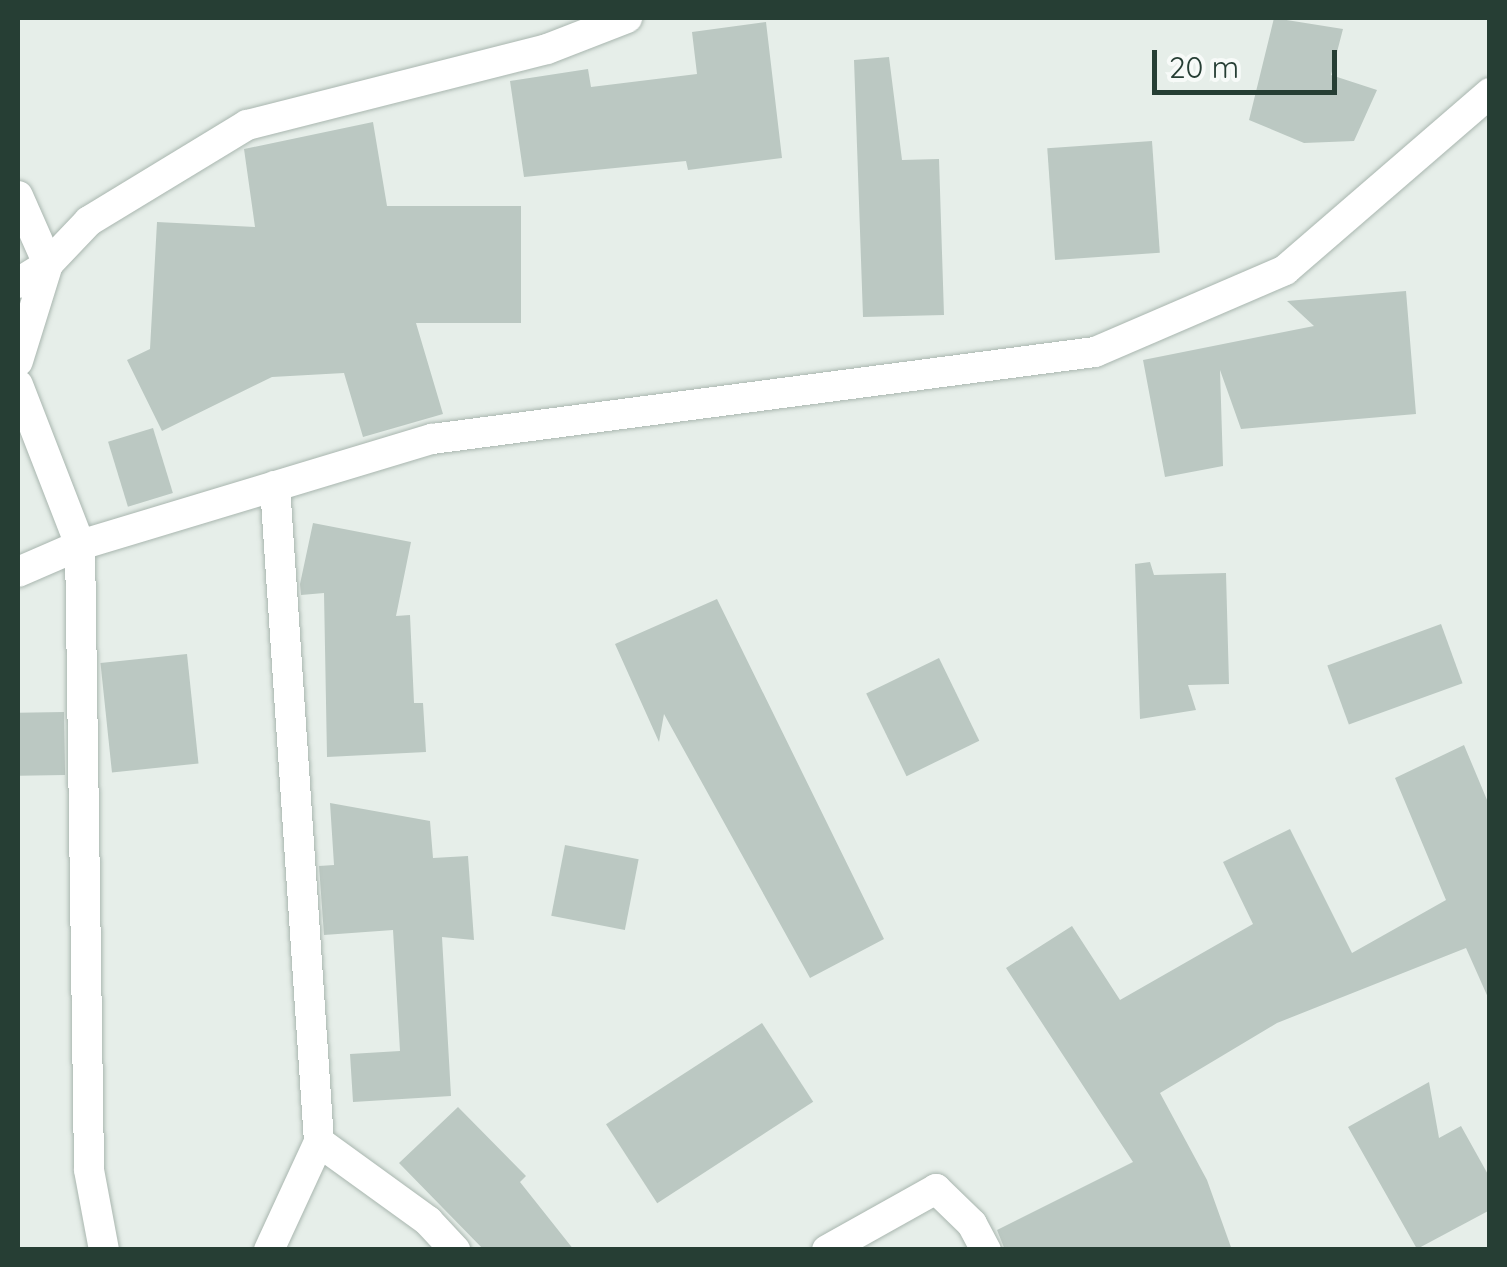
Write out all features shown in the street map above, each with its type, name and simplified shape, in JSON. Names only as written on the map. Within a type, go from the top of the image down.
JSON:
[{"type":"street","points":[[18,283],[48,264],[89,221],[247,126],[548,49],[627,18]]},
{"type":"street","points":[[18,572],[80,544],[432,440],[1095,352],[1285,270],[1490,92]]},
{"type":"street","points":[[18,196],[48,264],[18,361]]},
{"type":"street","points":[[18,384],[80,544],[89,1170],[104,1250]]},
{"type":"street","points":[[269,1250],[319,1142],[275,486]]},
{"type":"street","points":[[319,1142],[428,1220],[455,1250]]},
{"type":"street","points":[[828,1250],[936,1189],[972,1224],[986,1250]]},
{"type":"building","points":[[1274,18],[1343,29],[1331,75],[1377,90],[1354,141],[1304,143],[1249,120]]},
{"type":"building","points":[[766,22],[782,158],[688,170],[686,161],[524,177],[510,81],[588,69],[591,87],[697,74],[692,32]]},
{"type":"building","points":[[889,57],[902,160],[939,159],[944,315],[863,317],[854,60]]},
{"type":"building","points":[[373,122],[387,206],[521,206],[521,323],[416,323],[443,414],[363,437],[344,373],[272,377],[162,431],[127,360],[150,349],[157,222],[255,227],[244,149]]},
{"type":"building","points":[[1152,141],[1160,253],[1055,260],[1047,148]]},
{"type":"building","points":[[1406,291],[1416,414],[1241,429],[1220,370],[1223,466],[1165,477],[1143,360],[1314,326],[1287,301]]},
{"type":"building","points":[[153,428],[173,493],[128,507],[108,442]]},
{"type":"building","points":[[313,523],[411,542],[396,616],[410,615],[414,703],[423,703],[426,752],[327,757],[324,593],[301,595],[300,584]]},
{"type":"building","points":[[1150,562],[1154,575],[1226,573],[1229,684],[1188,685],[1196,710],[1140,719],[1135,564]]},
{"type":"building","points":[[717,599],[884,939],[810,978],[664,714],[659,742],[615,644]]},
{"type":"building","points":[[1441,624],[1463,683],[1349,725],[1327,665]]},
{"type":"building","points":[[187,654],[198,763],[112,772],[100,663]]},
{"type":"building","points":[[939,658],[979,741],[907,776],[866,694]]},
{"type":"building","points":[[64,712],[65,775],[19,776],[18,713]]},
{"type":"building","points":[[1464,745],[1490,807],[1490,1002],[1466,948],[1277,1023],[1160,1093],[1207,1180],[1232,1250],[1005,1250],[997,1230],[1133,1162],[1006,968],[1072,926],[1120,1000],[1253,924],[1223,862],[1290,829],[1352,953],[1446,900],[1395,778]]},
{"type":"building","points":[[330,803],[430,821],[433,858],[468,856],[474,940],[442,937],[451,1096],[353,1102],[350,1054],[400,1051],[393,930],[324,935],[319,866],[334,865]]},
{"type":"building","points":[[565,845],[639,859],[625,930],[551,916]]},
{"type":"building","points":[[762,1023],[813,1102],[657,1203],[606,1124]]},
{"type":"building","points":[[1429,1082],[1439,1138],[1461,1126],[1490,1178],[1490,1210],[1417,1249],[1348,1127]]},
{"type":"building","points":[[458,1107],[526,1176],[520,1182],[574,1250],[484,1250],[399,1163]]}]
